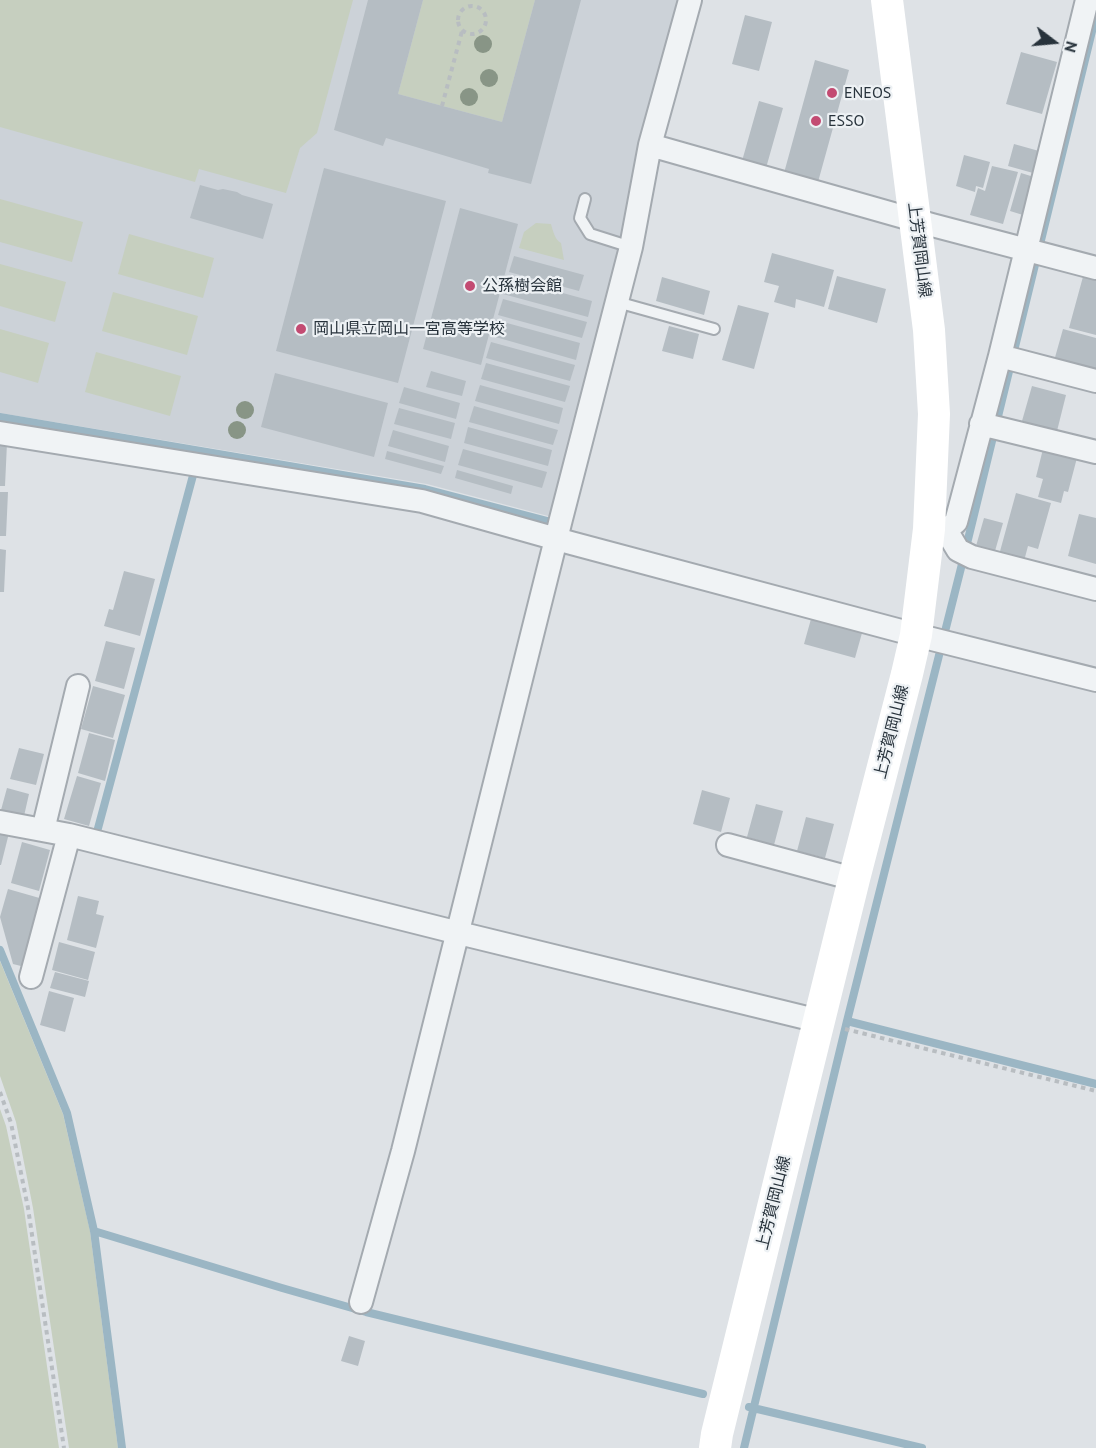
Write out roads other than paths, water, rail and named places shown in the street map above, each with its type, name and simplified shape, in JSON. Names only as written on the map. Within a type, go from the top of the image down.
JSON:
[{"type":"main road","name":"上芳賀岡山線","points":[[714,1448],[854,879],[934,639],[938,529],[929,330],[887,0]]},
{"type":"street","points":[[361,1302],[464,935],[617,302],[657,147],[690,0]]},
{"type":"street","points":[[1087,0],[1034,252],[992,427],[956,522],[938,529],[965,554],[1096,589]]},
{"type":"street","points":[[657,147],[915,220],[1096,268]]},
{"type":"street","points":[[1009,358],[1096,381]]},
{"type":"street","points":[[992,427],[1096,452]]},
{"type":"street","points":[[0,434],[422,501],[562,534],[934,639],[1096,680]]},
{"type":"street","points":[[43,830],[78,686]]},
{"type":"street","points":[[0,822],[69,835],[464,935],[819,1021]]},
{"type":"street","points":[[31,977],[69,835]]},
{"type":"street","points":[[728,845],[854,879]]},
{"type":"lane","points":[[585,199],[580,218],[590,234],[632,247]]},
{"type":"lane","points":[[617,302],[714,329]]},
{"type":"waterway","points":[[744,1448],[847,1021],[962,564],[1096,15]]},
{"type":"waterway","points":[[0,417],[425,489],[559,524]]},
{"type":"waterway","points":[[97,832],[195,468]]},
{"type":"waterway","points":[[0,950],[67,1113],[94,1231],[122,1448]]},
{"type":"waterway","points":[[847,1021],[1096,1084]]},
{"type":"waterway","points":[[94,1231],[366,1312],[703,1394]]},
{"type":"waterway","points":[[749,1407],[922,1448]]},
{"type":"place","name":"ENEOS","points":[[832,93]]},
{"type":"place","name":"ESSO","points":[[816,121]]},
{"type":"place","name":"公孫樹会館","points":[[470,286]]},
{"type":"place","name":"岡山県立岡山一宮高等学校","points":[[301,329]]}]
